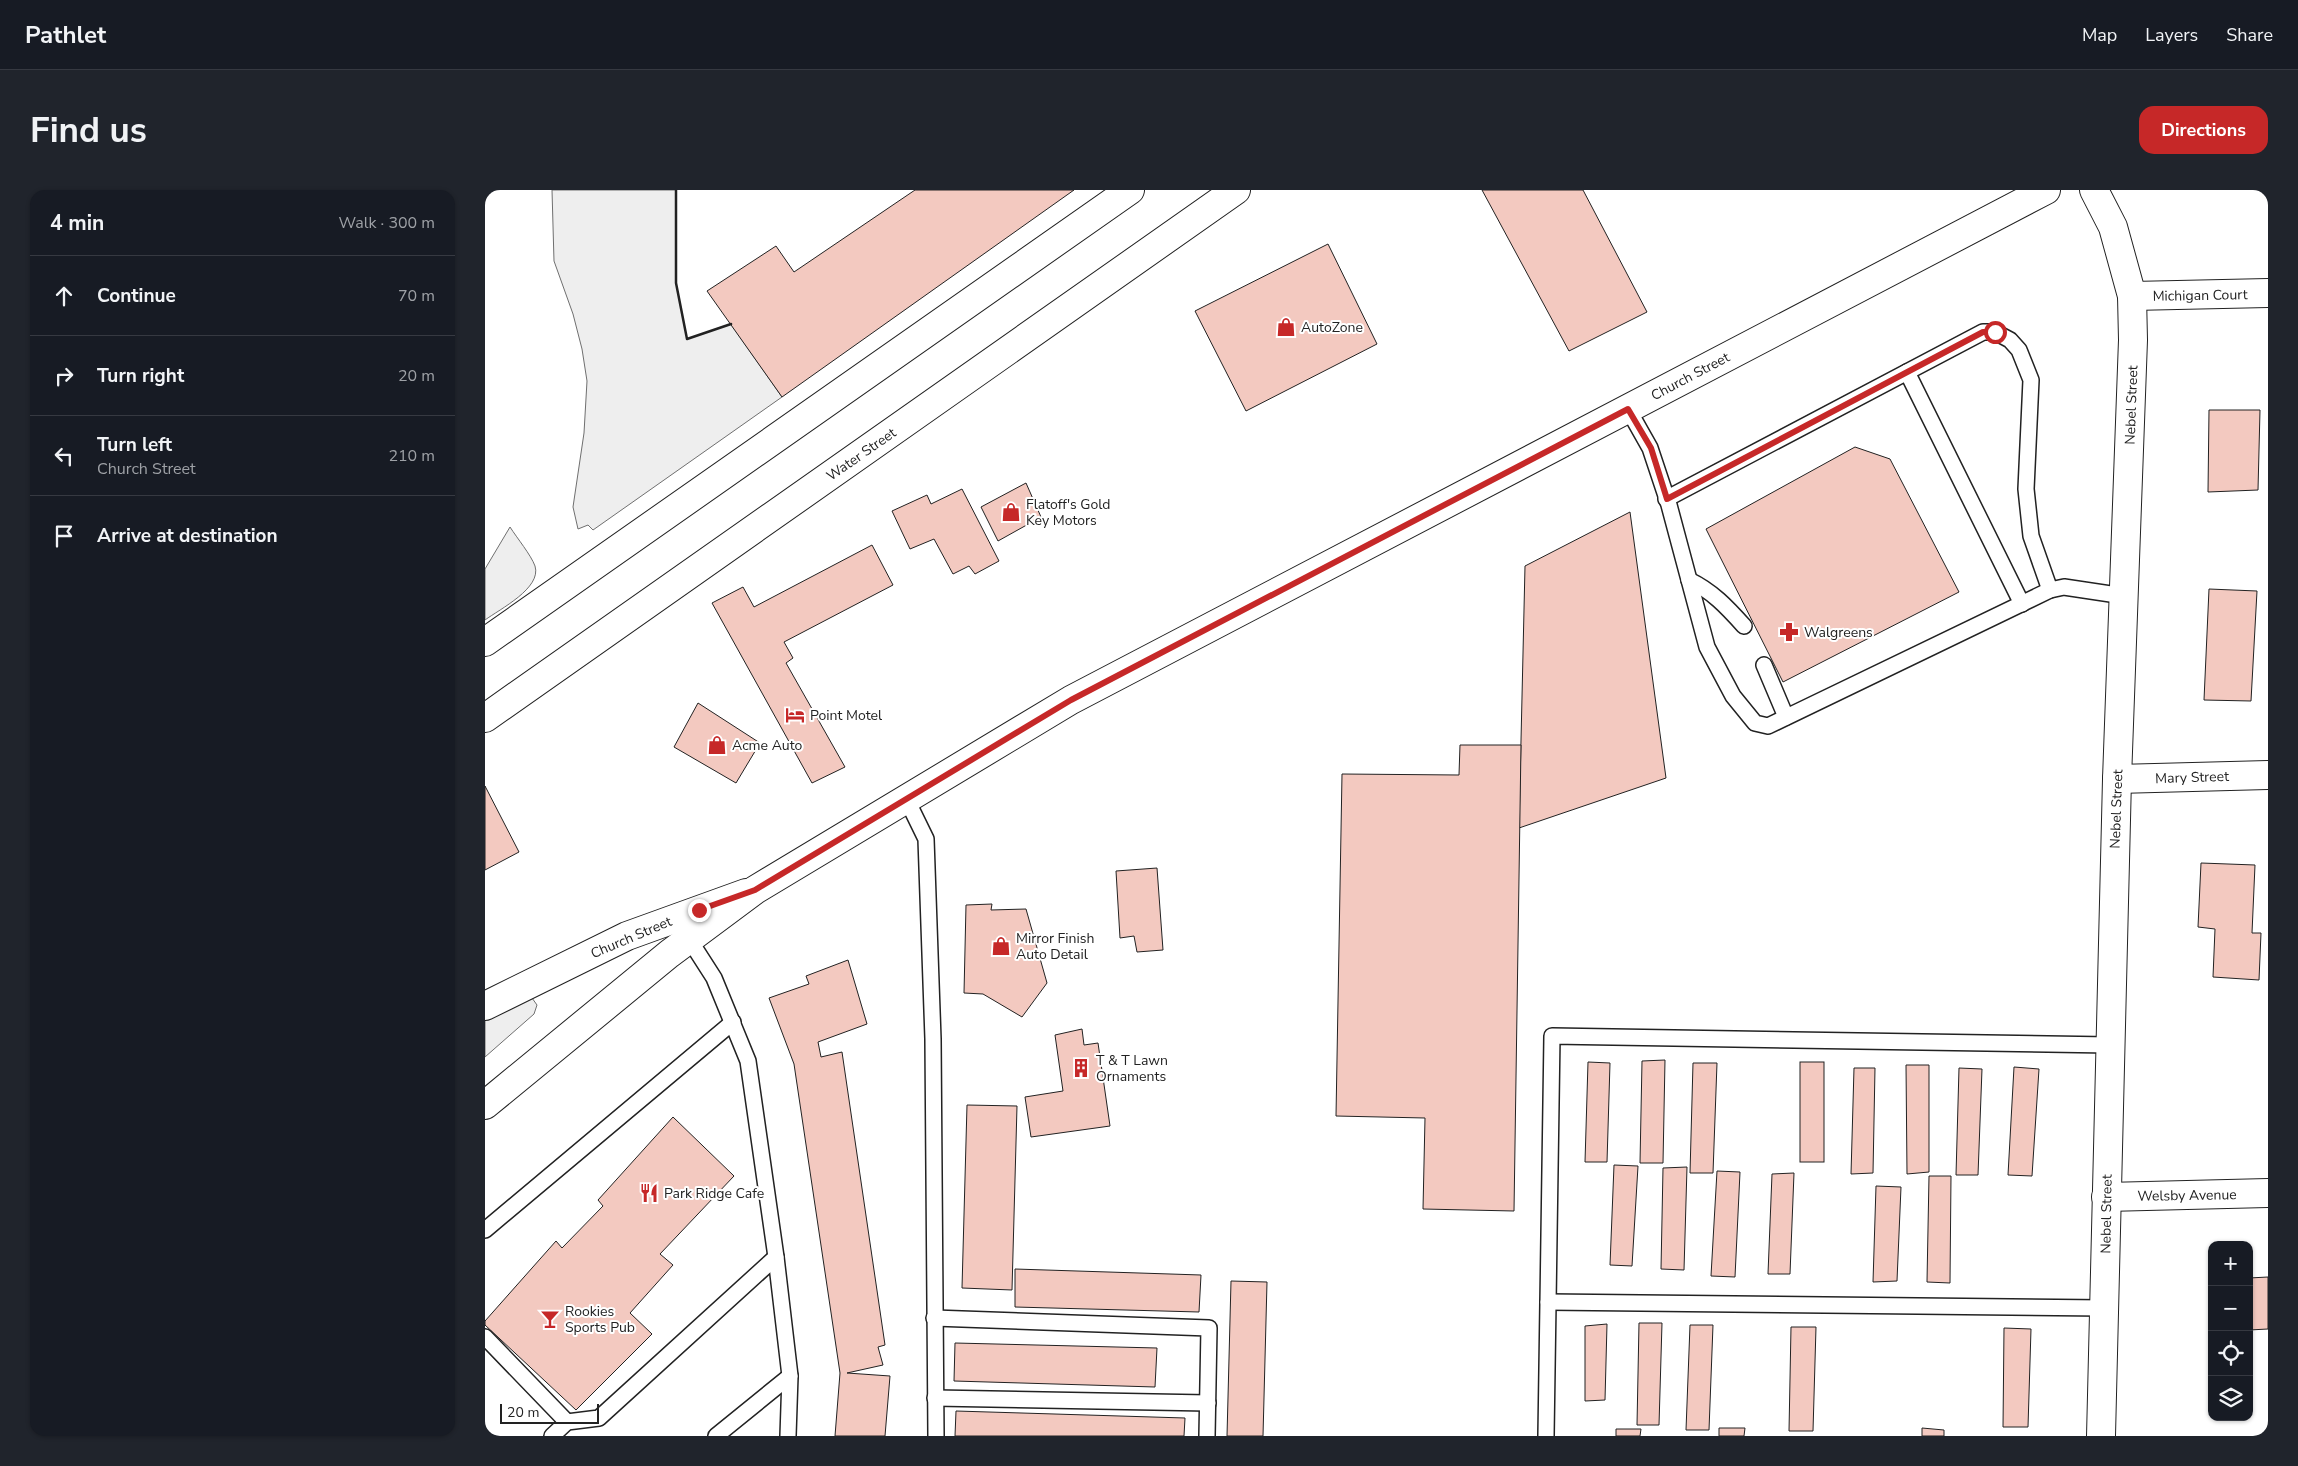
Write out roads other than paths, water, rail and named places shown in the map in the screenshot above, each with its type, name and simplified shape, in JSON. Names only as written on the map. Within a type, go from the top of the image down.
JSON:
[{"type":"main road","points":[[485,642],[1130,190]]},
{"type":"main road","name":"Water Street","points":[[485,718],[1236,190]]},
{"type":"main road","name":"Church Street","points":[[485,1006],[627,936],[755,890],[1071,700],[2046,190]]},
{"type":"main road","name":"Nebel Street","points":[[2094,190],[2113,227],[2132,296],[2133,340],[2117,779],[2101,1436]]},
{"type":"main road","name":"Michigan Court","points":[[2132,296],[2268,293]]},
{"type":"main road","name":"Mary Street","points":[[2117,779],[2268,775]]},
{"type":"main road","points":[[485,1105],[689,939],[755,890]]},
{"type":"main road","name":"Welsby Avenue","points":[[2106,1197],[2268,1193]]},
{"type":"lane","points":[[1667,499],[1983,332],[1995,332],[2010,340],[2019,350],[2031,380],[2026,489],[2031,536],[2050,590]]},
{"type":"lane","points":[[1907,372],[2022,604]]},
{"type":"lane","points":[[1628,409],[1651,448],[1667,499],[1707,647],[1733,696],[1755,723],[1768,726],[1786,718],[2050,590],[2065,586],[2124,596]]},
{"type":"lane","points":[[1689,580],[1703,586],[1723,602],[1744,626]]},
{"type":"lane","points":[[1764,665],[1786,718]]},
{"type":"lane","points":[[906,798],[926,839],[933,1039],[936,1436]]},
{"type":"lane","points":[[689,939],[715,978],[748,1061],[776,1257],[790,1376],[788,1436]]},
{"type":"lane","points":[[485,1230],[733,1022]]},
{"type":"lane","points":[[1546,1436],[1552,1036],[2110,1044]]},
{"type":"lane","points":[[552,1436],[567,1422],[599,1418],[776,1257]]},
{"type":"lane","points":[[1549,1302],[2104,1308]]},
{"type":"lane","points":[[934,1318],[1209,1328],[1207,1436]]},
{"type":"lane","points":[[485,1337],[567,1422]]},
{"type":"lane","points":[[716,1436],[790,1376]]},
{"type":"lane","points":[[935,1398],[1208,1403]]},
{"type":"place","name":"AutoZone","points":[[1286,327]]},
{"type":"place","name":"Flatoff's Gold Key Motors","points":[[1011,512]]},
{"type":"place","name":"Walgreens","points":[[1789,632]]},
{"type":"place","name":"Point Motel","points":[[795,715]]},
{"type":"place","name":"Acme Auto","points":[[717,745]]},
{"type":"place","name":"Mirror Finish Auto Detail","points":[[1001,946]]},
{"type":"place","name":"T & T Lawn Ornaments","points":[[1081,1068]]},
{"type":"place","name":"Park Ridge Cafe","points":[[649,1193]]},
{"type":"place","name":"Rookies Sports Pub","points":[[550,1319]]}]
